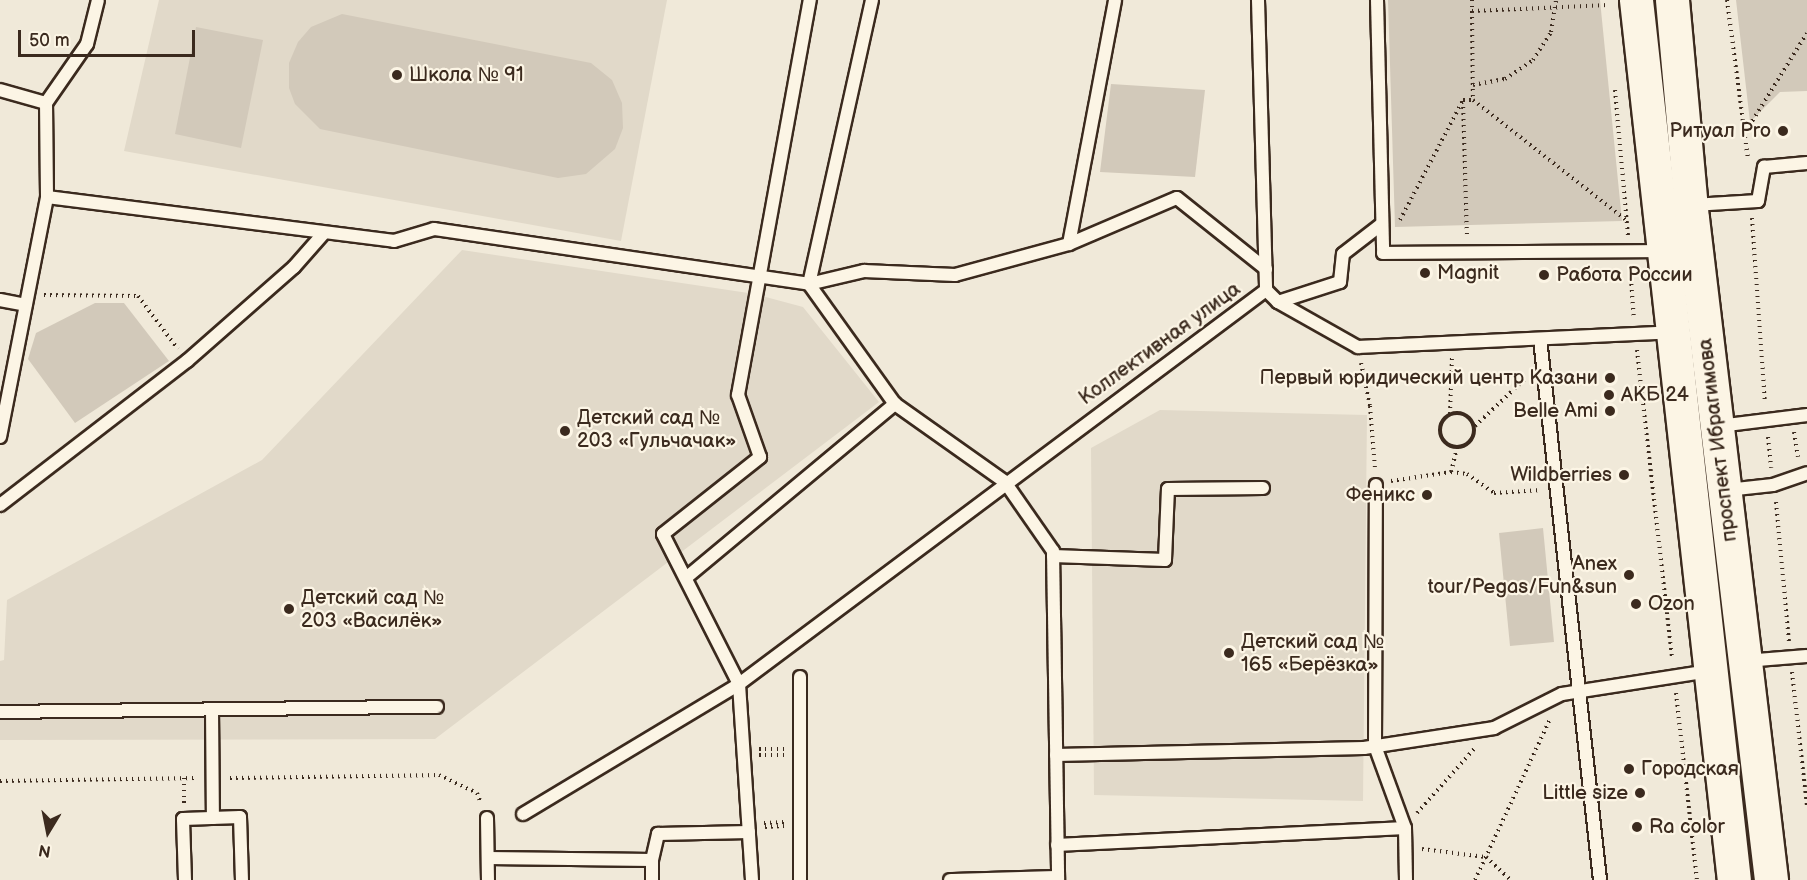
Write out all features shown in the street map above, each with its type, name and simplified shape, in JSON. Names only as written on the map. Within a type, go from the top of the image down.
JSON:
[{"type":"main road","name":"проспект Ибрагимова","points":[[1672,0],[1690,206],[1771,880]]},
{"type":"main road","name":"проспект Ибрагимова","points":[[1615,5],[1662,251],[1734,880]]},
{"type":"lane","points":[[0,436],[47,197],[46,103],[87,44],[98,0]]},
{"type":"lane","points":[[752,880],[740,684],[663,534],[760,457],[738,395],[757,276],[810,0]]},
{"type":"lane","points":[[872,0],[809,284],[895,404],[1005,482],[1053,556],[1058,878],[950,880]]},
{"type":"lane","points":[[1069,244],[1115,0]]},
{"type":"lane","points":[[1258,0],[1266,290]]},
{"type":"lane","points":[[1377,0],[1383,253],[1662,251]]},
{"type":"lane","points":[[0,90],[46,103]]},
{"type":"lane","points":[[1690,206],[1763,201],[1764,167],[1807,163]]},
{"type":"lane","points":[[47,197],[268,224],[323,234],[394,240],[434,229],[809,284],[864,271],[955,275],[1069,244],[1177,198],[1266,269]]},
{"type":"lane","points":[[1278,303],[1341,282],[1343,254],[1382,224]]},
{"type":"lane","points":[[0,505],[187,361],[294,267],[323,234]]},
{"type":"lane","name":"Коллективная улица","points":[[523,814],[740,684],[1005,482],[1266,290],[1278,303],[1358,348]]},
{"type":"lane","points":[[0,300],[26,305]]},
{"type":"lane","points":[[1358,348],[1636,336],[1672,332]]},
{"type":"lane","points":[[1540,339],[1554,489],[1600,880]]},
{"type":"lane","points":[[687,577],[895,404]]},
{"type":"lane","points":[[1717,427],[1807,415]]},
{"type":"lane","points":[[1724,490],[1773,485],[1804,473]]},
{"type":"lane","points":[[1376,485],[1375,746],[1405,828],[1406,880]]},
{"type":"lane","points":[[1053,556],[1165,560],[1168,489],[1263,488]]},
{"type":"lane","points":[[1744,661],[1807,656]]},
{"type":"lane","points":[[1056,755],[1375,746],[1494,728],[1562,694],[1711,670]]},
{"type":"lane","points":[[800,677],[800,880]]},
{"type":"lane","points":[[0,712],[437,707]]},
{"type":"lane","points":[[212,710],[213,818]]},
{"type":"lane","points":[[185,880],[183,819],[240,817],[242,880]]},
{"type":"lane","points":[[487,818],[488,880]]},
{"type":"lane","points":[[652,880],[652,860],[658,834],[749,827]]},
{"type":"lane","points":[[1057,845],[1405,828]]},
{"type":"lane","points":[[488,858],[652,860]]},
{"type":"path","points":[[1472,0],[1473,100]]},
{"type":"path","points":[[1473,85],[1505,79],[1533,60],[1551,32],[1556,0]]},
{"type":"path","points":[[1472,11],[1615,5]]},
{"type":"path","points":[[1745,131],[1807,33]]},
{"type":"path","points":[[1615,84],[1636,336],[1697,880]]},
{"type":"path","points":[[1463,100],[1473,100],[1627,221]]},
{"type":"path","points":[[1463,100],[1468,252]]},
{"type":"path","points":[[1383,253],[1463,100]]},
{"type":"path","points":[[26,305],[41,295],[138,296],[187,361]]},
{"type":"path","points":[[1450,414],[1453,343]]},
{"type":"path","points":[[1358,348],[1371,405],[1376,485],[1450,472],[1467,474],[1494,493],[1554,489]]},
{"type":"path","points":[[1475,426],[1465,415],[1450,414],[1443,419],[1440,434],[1450,446],[1457,448],[1472,441],[1475,426],[1542,362]]},
{"type":"path","points":[[1764,398],[1791,417],[1804,473]]},
{"type":"path","points":[[1450,472],[1457,448]]},
{"type":"path","points":[[1475,880],[1562,694]]},
{"type":"path","points":[[1405,828],[1494,728]]},
{"type":"path","points":[[744,752],[800,752]]},
{"type":"path","points":[[0,781],[439,775],[477,793],[487,818]]},
{"type":"path","points":[[183,819],[184,778]]},
{"type":"path","points":[[749,827],[799,824]]},
{"type":"path","points":[[1405,849],[1486,857],[1511,880]]},
{"type":"shaded area","name":"Школа № 91","points":[[159,0],[667,0],[621,241],[124,151]]},
{"type":"shaded area","points":[[1388,0],[1600,0],[1622,221],[1395,227]]},
{"type":"shaded area","points":[[1736,0],[1807,0],[1807,91],[1780,92],[1750,122]]},
{"type":"shaded area","points":[[342,14],[591,63],[612,80],[622,103],[623,128],[615,149],[586,174],[558,178],[320,129],[295,104],[289,88],[289,63],[298,42],[311,27]]},
{"type":"shaded area","points":[[196,27],[263,40],[241,148],[175,134]]},
{"type":"shaded area","points":[[1111,84],[1205,90],[1195,177],[1100,172]]},
{"type":"shaded area","points":[[462,250],[755,294],[803,307],[879,402],[435,739],[0,740],[0,661],[4,660],[7,600],[262,460]]},
{"type":"shaded area","points":[[95,303],[124,303],[169,361],[75,423],[28,359],[36,333]]},
{"type":"shaded area","name":"Детский сад № 165 «Берёзка»","points":[[1160,410],[1367,415],[1363,801],[1094,795],[1091,448]]},
{"type":"shaded area","points":[[1543,528],[1554,642],[1510,646],[1499,533]]},
{"type":"place","name":"Школа № 91","points":[[397,75]]},
{"type":"place","name":"Ритуал Pro","points":[[1783,131]]},
{"type":"place","name":"Magnit","points":[[1425,273]]},
{"type":"place","name":"Работа России","points":[[1544,275]]},
{"type":"place","name":"Первый юридический центр Казани","points":[[1610,378]]},
{"type":"place","name":"АКБ 24","points":[[1609,395]]},
{"type":"place","name":"Belle Ami","points":[[1610,411]]},
{"type":"place","name":"Детский сад № 203 «Гульчачак»","points":[[565,431]]},
{"type":"place","name":"Wildberries","points":[[1624,475]]},
{"type":"place","name":"Феникс","points":[[1427,495]]},
{"type":"place","name":"Anex tour/Pegas/Fun&sun","points":[[1629,575]]},
{"type":"place","name":"Ozon","points":[[1636,604]]},
{"type":"place","name":"Детский сад № 203 «Василёк»","points":[[289,609]]},
{"type":"place","name":"Детский сад № 165 «Берёзка»","points":[[1229,653]]},
{"type":"place","name":"Городская","points":[[1629,769]]},
{"type":"place","name":"Little size","points":[[1640,793]]},
{"type":"place","name":"Ra color","points":[[1637,827]]}]
